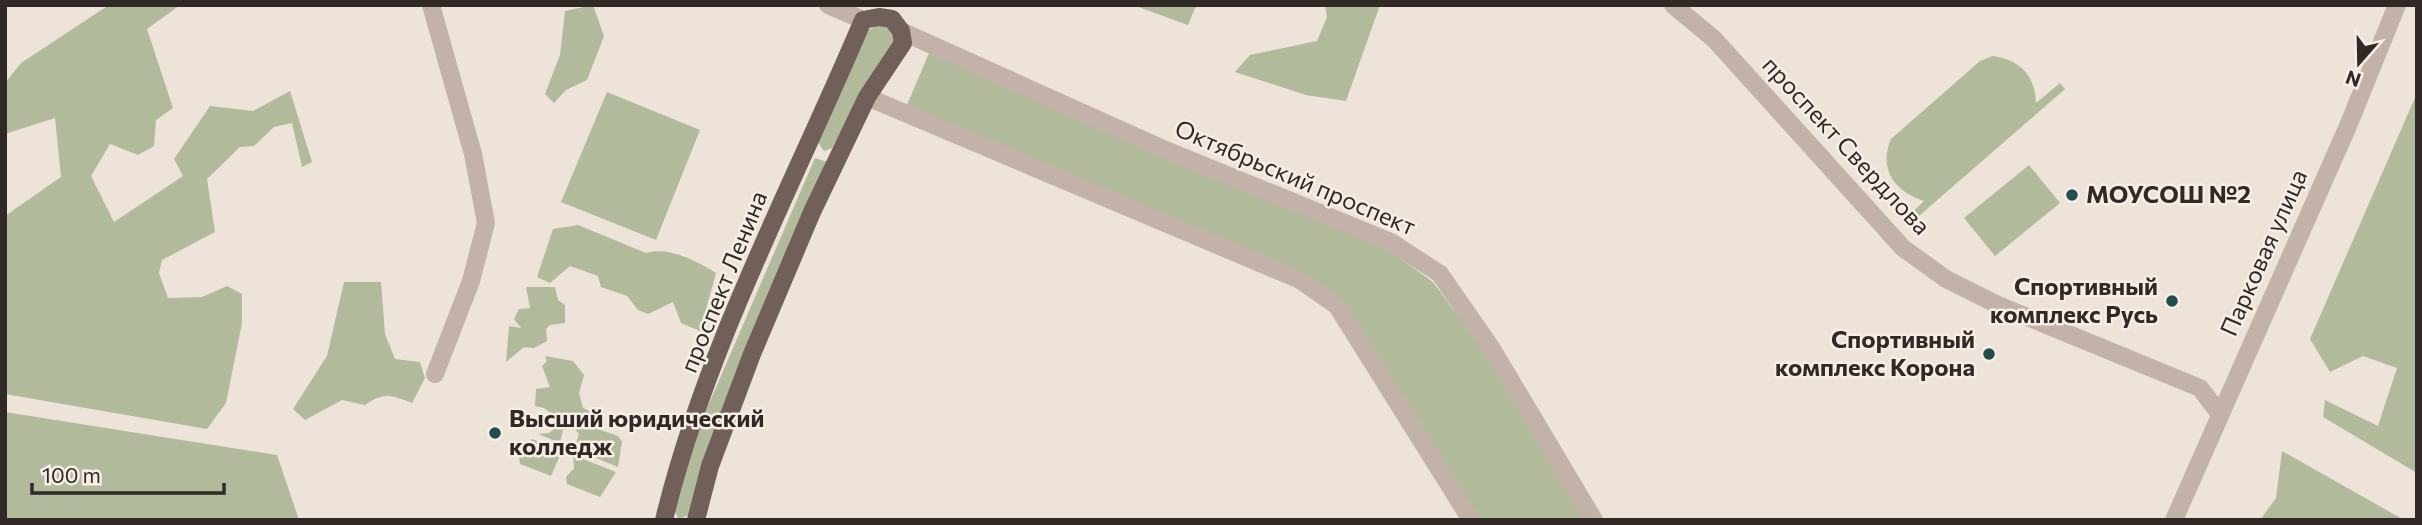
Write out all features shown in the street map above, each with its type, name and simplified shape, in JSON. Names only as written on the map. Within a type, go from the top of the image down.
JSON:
[{"type":"main road","points":[[695,520],[710,466],[752,354],[837,156],[867,97],[903,43],[896,19],[879,17],[863,20]]},
{"type":"main road","name":"проспект Ленина","points":[[664,520],[681,456],[724,340],[863,20]]},
{"type":"main road","points":[[809,145],[822,155],[837,156]]},
{"type":"street","points":[[430,5],[473,153],[486,223],[471,282],[435,374]]},
{"type":"street","points":[[828,5],[863,20]]},
{"type":"street","name":"проспект Свердлова","points":[[1673,5],[1714,39],[1903,248],[1946,279],[1998,305],[2200,388]]},
{"type":"street","name":"Парковая улица","points":[[2174,520],[2348,126],[2397,5]]},
{"type":"street","name":"Октябрьский проспект","points":[[896,19],[1161,148],[1391,242],[1417,257],[1440,274],[1482,333],[1594,520]]},
{"type":"street","points":[[867,97],[984,149],[1300,280],[1337,306],[1471,520]]},
{"type":"street","points":[[2200,388],[2232,384]]},
{"type":"street","points":[[2200,388],[2219,413]]},
{"type":"green space","points":[[109,5],[180,5],[147,29],[173,108],[156,120],[154,146],[138,155],[110,144],[91,176],[114,222],[183,176],[174,159],[210,106],[253,111],[290,91],[312,162],[302,167],[292,123],[274,127],[254,146],[240,147],[207,179],[215,232],[162,260],[159,273],[168,298],[202,297],[227,286],[242,294],[242,323],[226,403],[207,429],[5,394],[5,216],[61,177],[55,118],[5,134],[5,83],[21,63]]},
{"type":"green space","points":[[593,5],[604,36],[587,80],[566,90],[554,103],[545,94],[560,55],[565,11]]},
{"type":"green space","points":[[1133,5],[1201,5],[1195,8],[1188,25]]},
{"type":"green space","points":[[1325,5],[1380,5],[1346,101],[1306,95],[1235,72],[1250,55],[1317,41],[1327,17]]},
{"type":"green space","points":[[876,26],[889,27],[896,39],[865,86],[832,148],[824,151],[818,142],[867,31]]},
{"type":"green space","points":[[929,53],[1387,249],[1433,282],[1500,372],[1589,520],[1473,520],[1339,302],[904,112]]},
{"type":"green space","points":[[1993,56],[2011,61],[2025,71],[2033,85],[2036,103],[2060,83],[2065,89],[1912,222],[1907,217],[1924,201],[1905,192],[1892,178],[1887,160],[1891,139],[1980,61]]},
{"type":"green space","points":[[607,92],[700,130],[656,240],[561,202]]},
{"type":"green space","points":[[2417,93],[2417,473],[2323,417],[2325,400],[2378,426],[2397,368],[2363,356],[2330,372],[2310,339]]},
{"type":"green space","points":[[815,158],[827,162],[689,515],[679,519],[673,509],[698,429]]},
{"type":"green space","points":[[2029,165],[2060,203],[1995,256],[1964,218]]},
{"type":"green space","points":[[578,225],[646,253],[664,251],[682,256],[716,273],[700,331],[681,323],[673,302],[648,314],[638,310],[627,296],[601,287],[598,276],[570,266],[550,283],[537,277],[553,229]]},
{"type":"green space","points":[[344,282],[381,282],[385,334],[395,359],[420,362],[425,378],[412,403],[388,396],[377,398],[365,405],[342,400],[305,420],[293,409],[327,356]]},
{"type":"green space","points":[[526,287],[555,287],[558,300],[565,305],[565,323],[550,325],[546,329],[547,341],[534,348],[524,347],[506,362],[509,326],[521,328],[514,319],[519,309],[530,308]]},
{"type":"green space","points":[[545,356],[573,361],[584,375],[579,393],[583,408],[596,414],[598,429],[618,436],[622,442],[618,467],[574,449],[579,434],[575,429],[563,430],[560,443],[538,434],[549,433],[562,422],[544,408],[535,406],[536,389],[550,387],[542,366],[547,361]]},
{"type":"green space","points":[[5,412],[277,455],[299,520],[5,520]]},
{"type":"green space","points":[[532,439],[557,449],[559,458],[551,476],[520,464],[519,457]]},
{"type":"green space","points":[[2282,451],[2404,520],[2260,520],[2276,498]]},
{"type":"green space","points":[[573,455],[616,472],[600,497],[567,484],[566,477],[574,468]]},
{"type":"place","name":"МОУСОШ №2","points":[[2072,195]]},
{"type":"place","name":"Спортивный комплекс Русь","points":[[2172,301]]},
{"type":"place","name":"Спортивный комплекс Корона","points":[[1989,354]]},
{"type":"place","name":"Высший юридический колледж","points":[[495,433]]}]
